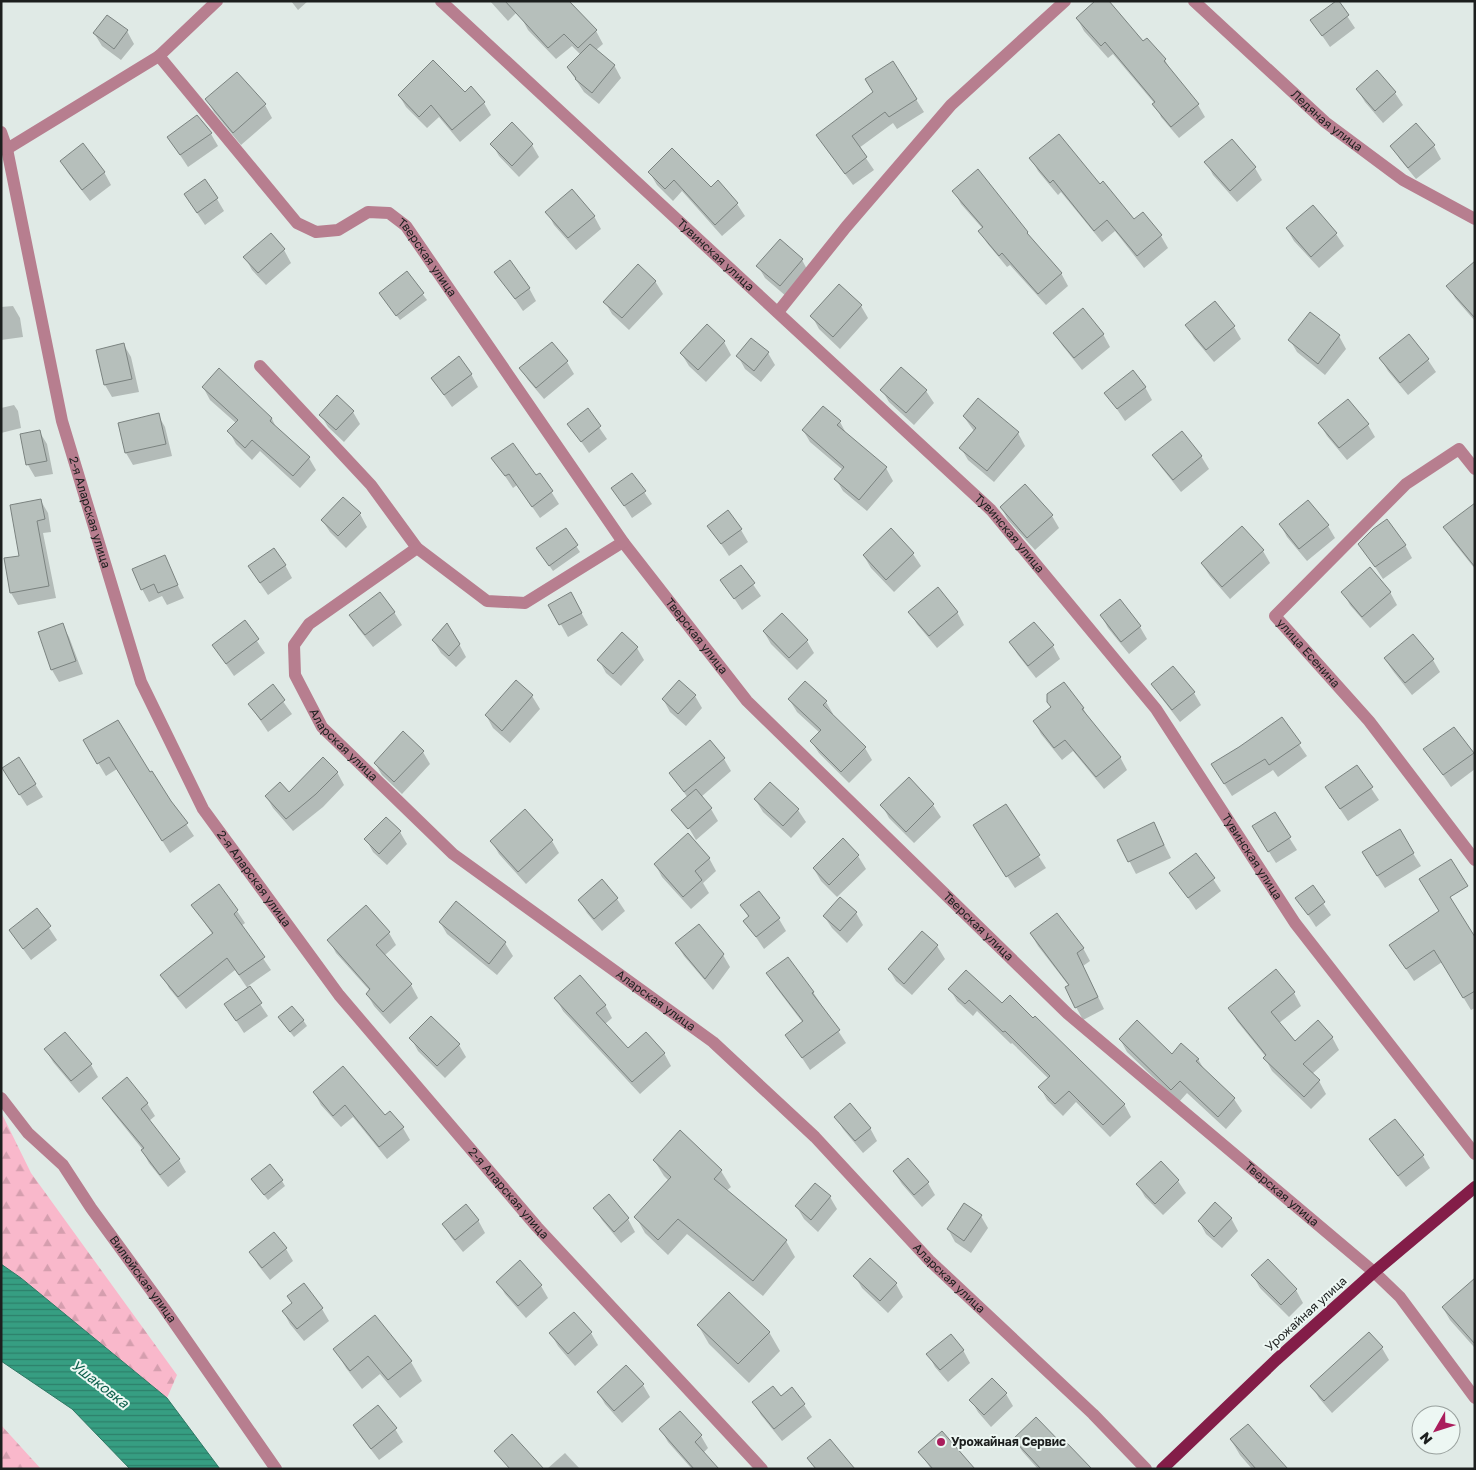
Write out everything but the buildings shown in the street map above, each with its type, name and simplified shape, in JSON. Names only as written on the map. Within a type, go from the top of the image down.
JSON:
[{"type":"main road","name":"Урожайная улица","points":[[1162,1469],[1276,1360],[1374,1272],[1475,1187]]},
{"type":"street","points":[[7,148],[159,56],[217,1]]},
{"type":"street","name":"Тувинская улица","points":[[441,1],[991,510],[1150,701],[1295,923],[1475,1154]]},
{"type":"street","points":[[778,312],[846,227],[951,105],[1065,1]]},
{"type":"street","name":"Ледяная улица","points":[[1194,1],[1325,122],[1403,180],[1475,219]]},
{"type":"street","name":"Тверская улица","points":[[159,56],[297,223],[316,232],[338,230],[368,212],[390,213],[406,226],[623,542],[747,701],[1061,1007],[1374,1272],[1400,1297],[1475,1398]]},
{"type":"street","name":"2-я Аларская улица","points":[[1,132],[7,148],[62,421],[141,682],[203,809],[339,995],[537,1227],[762,1469]]},
{"type":"street","points":[[260,366],[371,485],[417,548],[487,600],[525,602],[623,542]]},
{"type":"street","name":"улица Есенина","points":[[1475,469],[1459,449],[1406,484],[1275,616],[1369,721],[1475,860]]},
{"type":"street","name":"Аларская улица","points":[[417,548],[309,624],[294,645],[295,675],[322,727],[453,854],[713,1042],[815,1137],[929,1260],[1093,1414],[1146,1469]]},
{"type":"street","name":"Вилюйская улица","points":[[1,1098],[28,1134],[63,1165],[91,1208],[164,1308],[276,1469]]},
{"type":"green space","points":[[1,1112],[31,1173],[177,1375],[167,1398],[21,1278],[1,1264]]},
{"type":"green space","points":[[1,1425],[41,1469],[1,1469]]},
{"type":"water","name":"Ушаковка","points":[[1,1264],[21,1278],[167,1398],[220,1469],[130,1469],[72,1409],[1,1361]]},
{"type":"place","name":"Урожайная Сервис","points":[[941,1442]]}]
